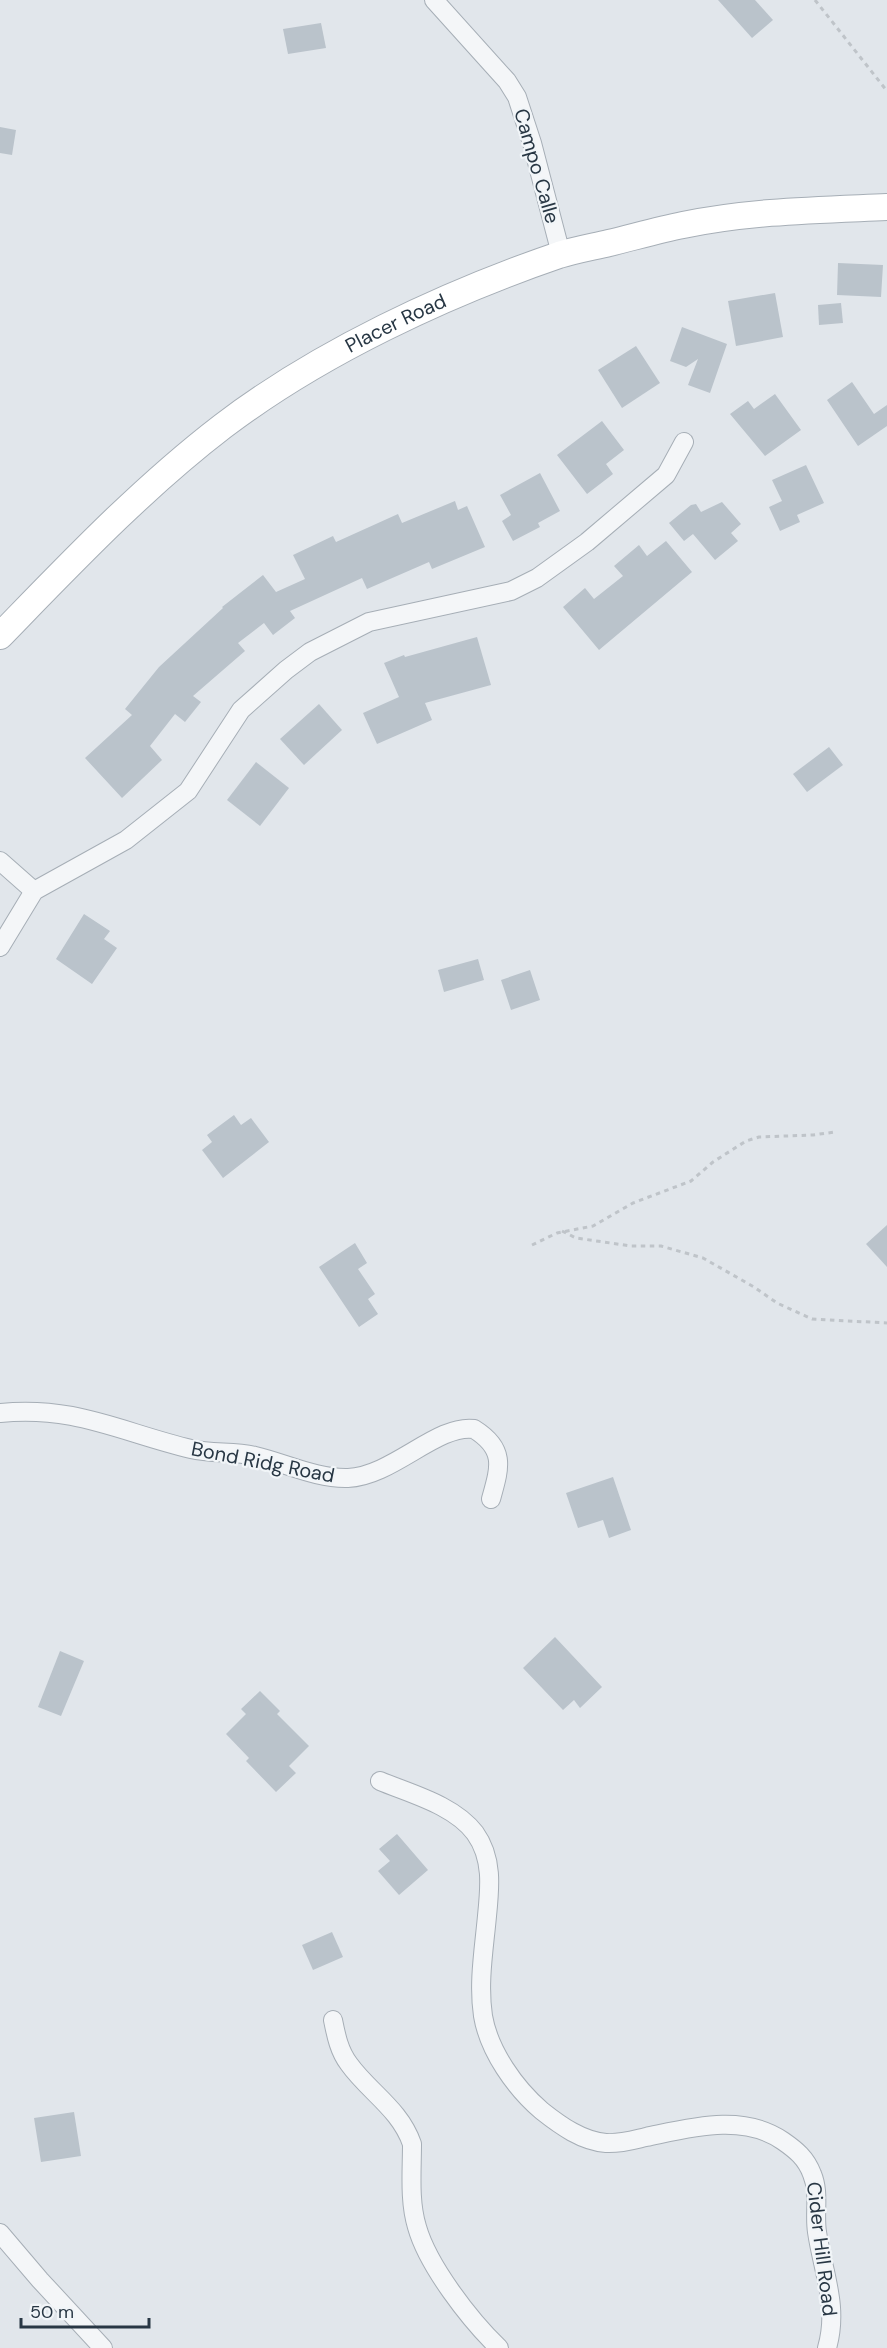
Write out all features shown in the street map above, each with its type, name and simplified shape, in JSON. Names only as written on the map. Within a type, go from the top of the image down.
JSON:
[{"type":"main road","name":"Placer Road","points":[[0,636],[94,539],[166,472],[225,425],[329,357],[392,325],[459,294],[561,254],[685,224],[788,211],[887,207]]},
{"type":"street","name":"Campo Calle","points":[[434,0],[507,81],[517,97],[532,142],[561,254]]},
{"type":"street","points":[[0,947],[34,891],[126,840],[188,790],[241,710],[310,652],[369,622],[511,591],[537,578],[587,542],[666,475],[684,442]]},
{"type":"street","points":[[0,861],[34,891]]},
{"type":"street","name":"Bond Ridg Road","points":[[0,1413],[32,1410],[70,1414],[193,1449],[252,1456],[315,1473],[348,1478],[383,1469],[456,1430],[474,1429],[492,1442],[498,1458],[497,1476],[491,1499]]},
{"type":"street","name":"Cider Hill Road","points":[[380,1781],[453,1814],[475,1834],[487,1856],[489,1896],[482,1963],[484,2019],[500,2060],[524,2092],[542,2110],[572,2132],[594,2141],[621,2142],[699,2126],[753,2127],[779,2138],[800,2153],[813,2176],[817,2193],[818,2240],[833,2314],[827,2348]]},
{"type":"street","points":[[333,2020],[338,2041],[349,2065],[388,2104],[409,2135],[412,2144],[413,2203],[416,2226],[426,2250],[471,2317],[499,2348]]},
{"type":"street","points":[[0,2233],[103,2348]]},
{"type":"path","points":[[815,0],[886,89]]},
{"type":"path","points":[[532,1245],[562,1231],[592,1226],[633,1203],[691,1181],[719,1158],[746,1141],[759,1137],[835,1132]]},
{"type":"path","points":[[562,1231],[576,1238],[631,1246],[661,1246],[703,1258],[777,1303],[812,1319],[887,1323]]},
{"type":"building","points":[[718,0],[755,0],[773,20],[752,38]]},
{"type":"building","points":[[321,23],[326,48],[288,54],[283,29]]},
{"type":"building","points":[[0,127],[16,130],[12,155],[0,153]]},
{"type":"building","points":[[838,263],[883,265],[881,297],[837,295]]},
{"type":"building","points":[[775,293],[783,337],[736,346],[728,301]]},
{"type":"building","points":[[841,303],[843,323],[819,325],[818,305]]},
{"type":"building","points":[[682,327],[727,344],[710,393],[688,385],[698,359],[686,367],[670,361]]},
{"type":"building","points":[[636,346],[660,383],[622,408],[598,370]]},
{"type":"building","points":[[852,382],[874,414],[887,405],[887,426],[858,446],[827,400]]},
{"type":"building","points":[[775,394],[801,430],[765,456],[730,414],[748,401],[754,409]]},
{"type":"building","points":[[602,421],[624,450],[606,464],[613,474],[587,494],[557,455]]},
{"type":"building","points":[[806,465],[824,503],[797,515],[800,522],[780,531],[769,507],[782,501],[772,480]]},
{"type":"building","points":[[540,473],[560,511],[538,523],[540,527],[513,541],[502,521],[511,515],[500,495]]},
{"type":"building","points":[[455,501],[458,510],[467,506],[485,547],[432,569],[429,562],[367,589],[362,578],[290,611],[295,618],[273,635],[264,623],[238,643],[245,651],[193,696],[201,702],[185,722],[175,714],[150,746],[162,760],[122,798],[85,758],[132,715],[125,709],[159,667],[222,607],[263,575],[276,592],[305,579],[293,555],[333,536],[336,542],[398,514],[402,523]]},
{"type":"building","points":[[722,502],[741,524],[731,533],[738,541],[715,560],[693,534],[684,541],[669,523],[691,505],[696,504],[701,512]]},
{"type":"building","points":[[666,541],[692,572],[599,650],[563,607],[585,588],[594,599],[623,576],[614,566],[639,545],[647,556]]},
{"type":"building","points":[[477,637],[491,685],[425,703],[432,720],[377,744],[363,713],[399,697],[384,663],[404,655],[405,657]]},
{"type":"building","points":[[319,704],[342,730],[304,765],[280,739]]},
{"type":"building","points":[[829,747],[843,765],[807,792],[793,774]]},
{"type":"building","points":[[256,762],[289,788],[260,826],[227,800]]},
{"type":"building","points":[[84,914],[110,931],[104,939],[117,948],[92,984],[56,959]]},
{"type":"building","points":[[478,959],[484,980],[444,992],[438,970]]},
{"type":"building","points":[[530,970],[540,1000],[511,1010],[501,980]]},
{"type":"building","points":[[234,1115],[241,1125],[251,1118],[269,1142],[223,1178],[202,1150],[212,1142],[207,1135]]},
{"type":"building","points":[[887,1225],[887,1267],[866,1244]]},
{"type":"building","points":[[355,1243],[367,1263],[358,1269],[375,1294],[368,1299],[378,1314],[359,1327],[319,1267]]},
{"type":"building","points":[[613,1477],[631,1530],[609,1538],[603,1520],[578,1528],[566,1493]]},
{"type":"building","points":[[555,1637],[602,1687],[580,1708],[574,1700],[563,1710],[523,1668]]},
{"type":"building","points":[[60,1651],[84,1661],[61,1716],[38,1707]]},
{"type":"building","points":[[260,1691],[280,1711],[277,1714],[309,1746],[289,1766],[296,1773],[276,1792],[246,1761],[249,1758],[226,1734],[246,1714],[241,1709]]},
{"type":"building","points":[[397,1834],[428,1870],[399,1895],[378,1871],[390,1861],[379,1849]]},
{"type":"building","points":[[332,1932],[343,1957],[313,1970],[302,1945]]},
{"type":"building","points":[[74,2112],[81,2156],[41,2162],[34,2118]]}]
